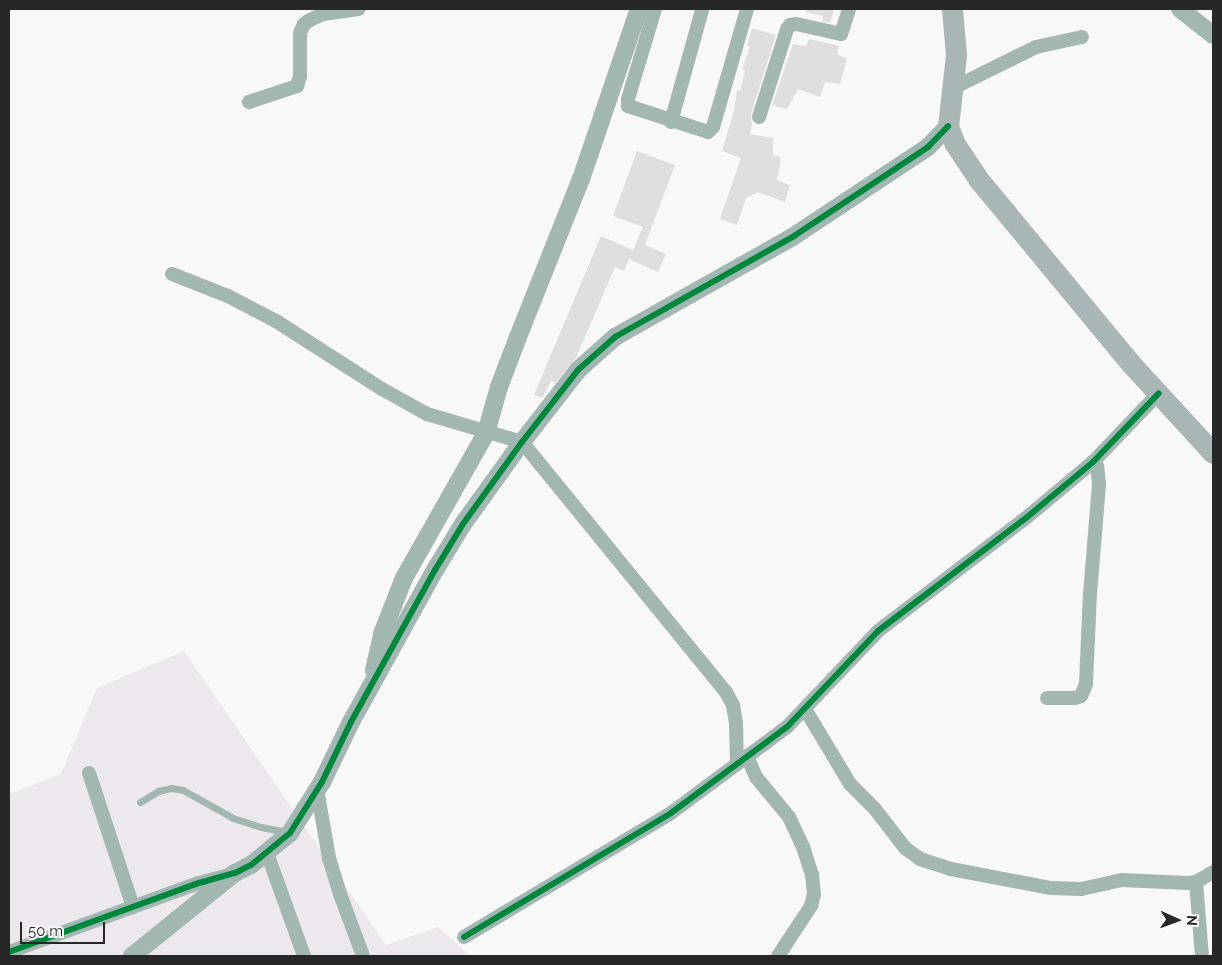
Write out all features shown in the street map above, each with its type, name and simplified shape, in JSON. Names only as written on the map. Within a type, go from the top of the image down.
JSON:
[{"type":"main road","points":[[954,9],[956,55],[948,126],[955,144],[979,180],[1133,366],[1213,453]]},
{"type":"street","points":[[249,102],[297,86],[300,76],[300,33],[304,24],[324,14],[359,9]]},
{"type":"street","points":[[369,690],[382,634],[404,578],[486,433],[500,387],[581,179],[639,9]]},
{"type":"street","points":[[655,9],[628,99],[628,106],[702,132],[708,132],[713,127],[747,9]]},
{"type":"street","points":[[759,117],[787,29],[790,25],[796,24],[841,34],[849,9]]},
{"type":"street","points":[[1180,9],[1213,35]]},
{"type":"street","points":[[671,122],[702,10]]},
{"type":"street","points":[[951,89],[1036,47],[1082,37]]},
{"type":"street","points":[[132,956],[235,873],[267,852],[290,833],[317,789],[434,570],[463,524],[522,442],[578,370],[616,337],[794,236],[928,147],[948,126]]},
{"type":"street","points":[[172,274],[228,296],[276,321],[382,389],[427,414],[486,433],[522,442],[726,692],[733,705],[742,760],[789,817],[803,847],[812,875],[814,894],[811,906],[778,956]]},
{"type":"street","points":[[464,937],[671,813],[787,727],[878,631],[1026,518],[1093,462],[1159,393]]},
{"type":"street","points":[[1047,698],[1075,698],[1081,696],[1086,684],[1090,594],[1099,484],[1097,466],[1093,462]]},
{"type":"street","points":[[805,709],[850,784],[875,809],[905,848],[920,859],[952,869],[1052,888],[1081,889],[1122,880],[1164,883],[1196,882],[1206,874],[1213,872]]},
{"type":"street","points":[[89,774],[133,907]]},
{"type":"street","points":[[317,789],[330,858],[340,894],[363,956]]},
{"type":"street","points":[[267,852],[304,956]]},
{"type":"street","points":[[11,951],[199,883],[235,873]]},
{"type":"street","points":[[1196,882],[1202,956]]},
{"type":"lane","points":[[140,802],[158,791],[171,788],[183,790],[233,818],[261,827],[290,833]]},
{"type":"shaded area","points":[[184,651],[386,945],[438,927],[470,956],[9,956],[9,794],[61,774],[97,688]]},
{"type":"building","points":[[806,9],[834,9],[830,23],[822,21],[823,16],[806,12]]},
{"type":"building","points":[[752,28],[776,35],[751,114],[750,134],[773,138],[773,155],[781,157],[777,180],[790,185],[785,202],[758,192],[746,198],[737,225],[720,219],[741,158],[722,151],[734,111],[737,90],[740,91],[745,71],[742,69],[750,47],[747,46]]},
{"type":"building","points":[[809,39],[839,46],[837,54],[847,59],[840,84],[825,82],[820,97],[798,89],[787,109],[772,105],[793,44],[806,46]]},
{"type":"building","points":[[637,151],[675,165],[645,245],[666,254],[658,272],[629,259],[624,271],[615,267],[576,358],[555,383],[551,381],[542,398],[534,395],[601,236],[633,250],[643,227],[613,216]]},
{"type":"cycle path","points":[[9,952],[199,883],[235,873],[251,865],[290,833],[322,782],[351,722],[435,570],[463,524],[522,442],[578,370],[615,337],[794,236],[928,147],[948,126]]},
{"type":"cycle path","points":[[464,937],[671,813],[787,727],[878,631],[1026,518],[1093,462],[1159,393]]}]
